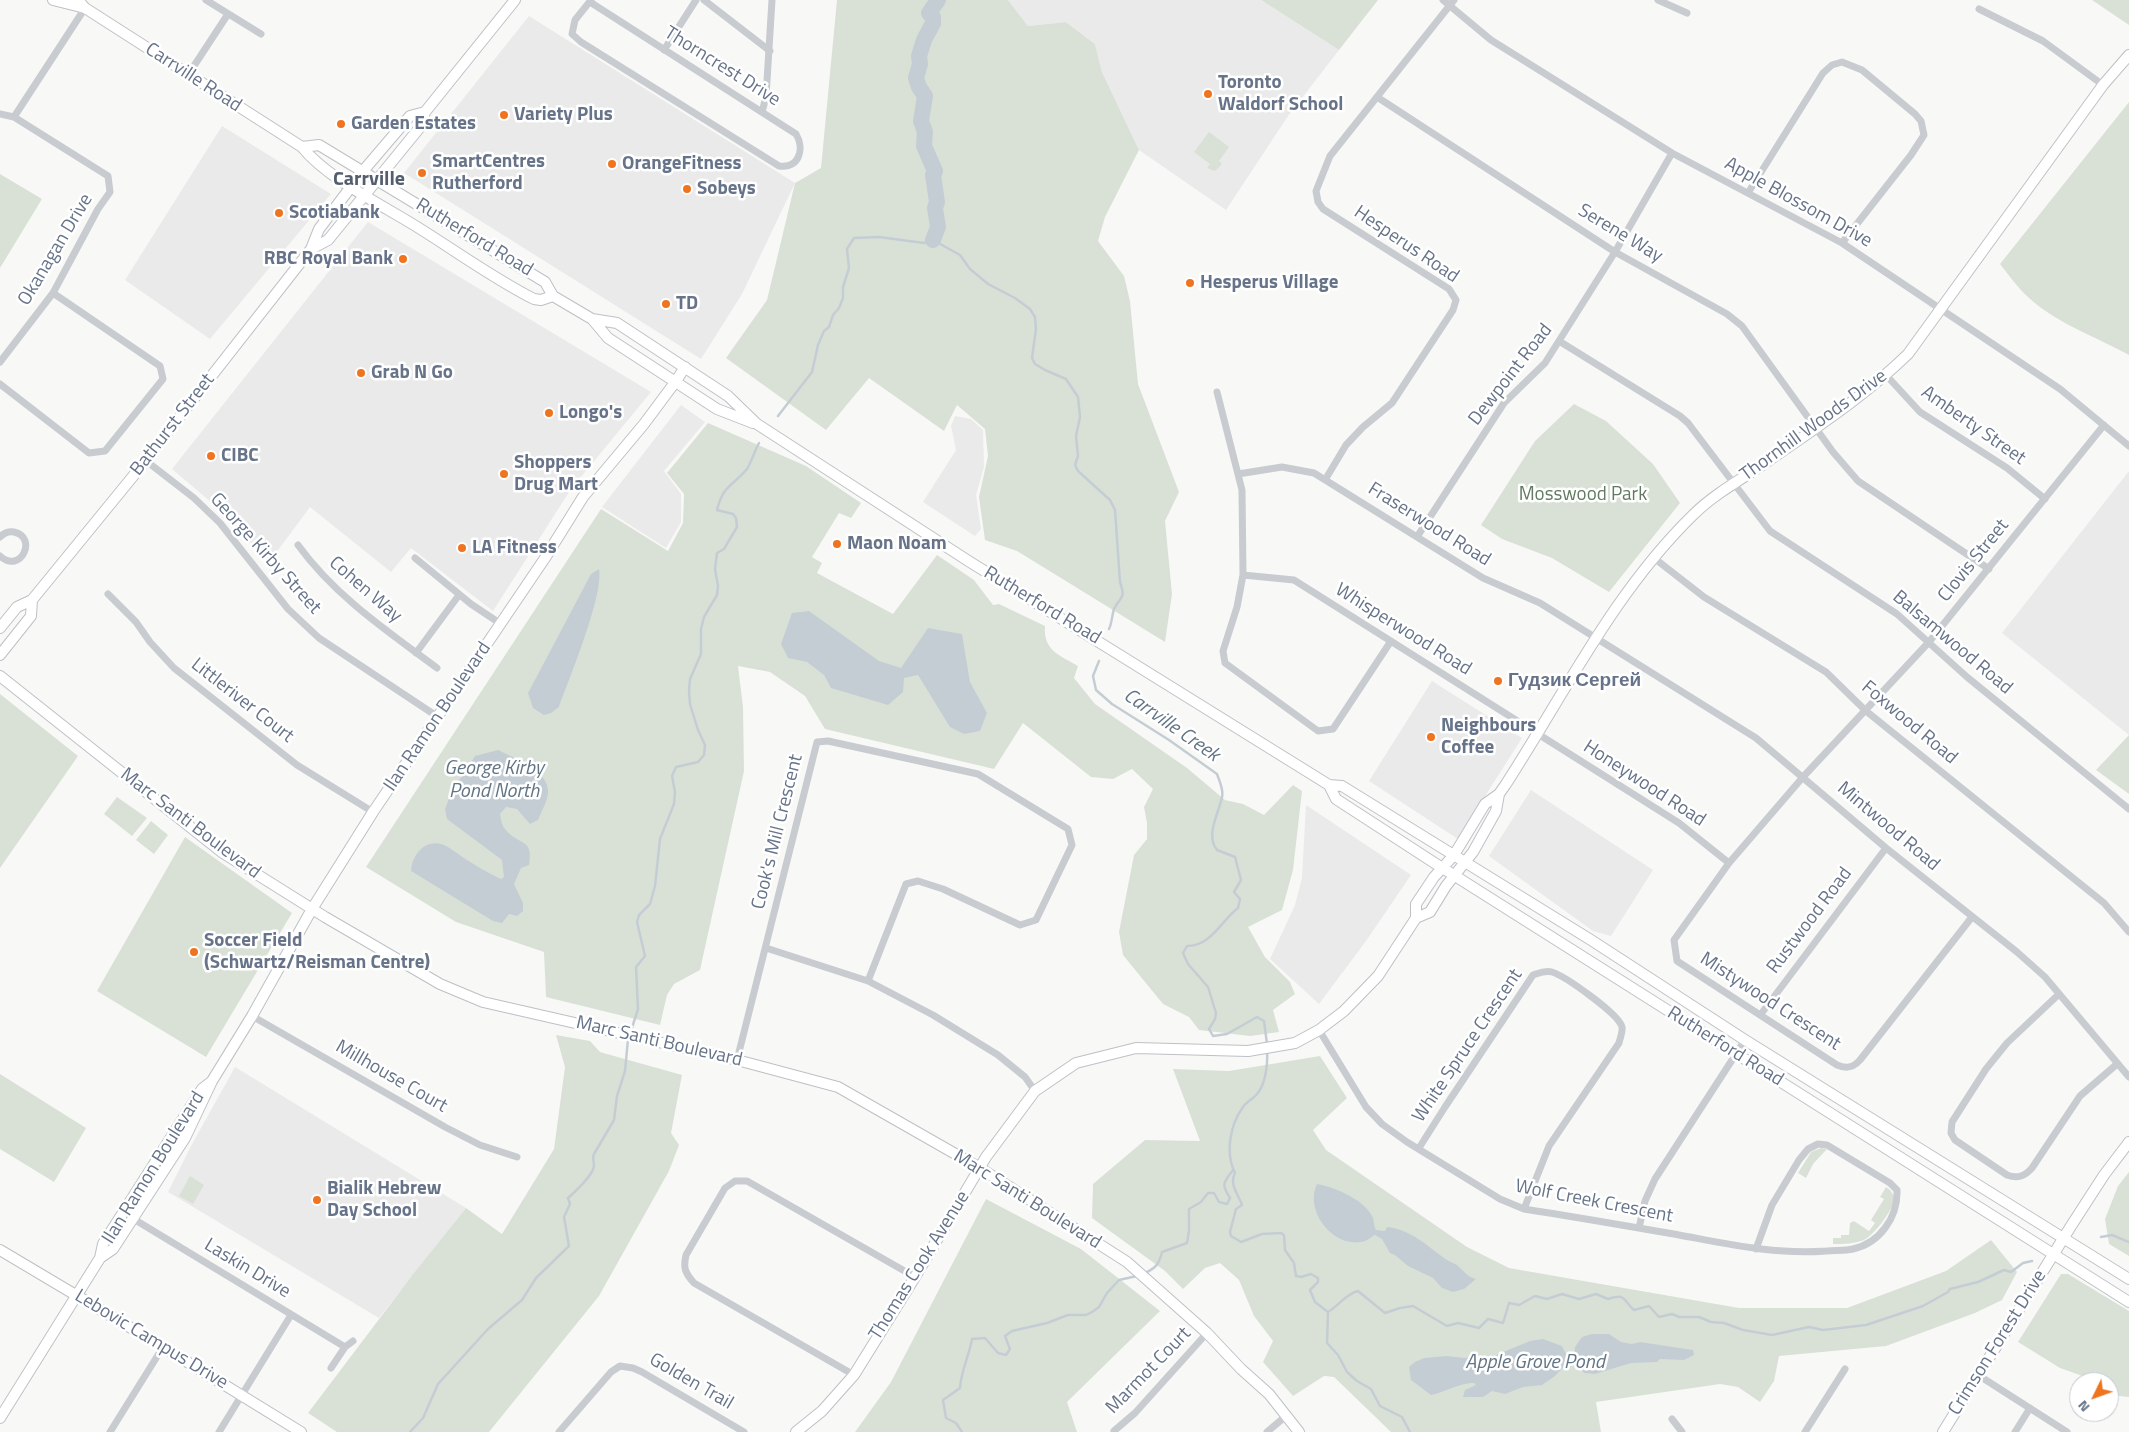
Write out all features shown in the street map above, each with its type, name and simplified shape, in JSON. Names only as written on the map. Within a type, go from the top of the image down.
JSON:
[{"type":"street","name":"Carrville Road","points":[[53,0],[86,8]]},
{"type":"street","name":"Carrville Road","points":[[78,0],[86,8],[188,75],[302,147],[313,160],[365,195]]},
{"type":"street","points":[[206,0],[261,34]]},
{"type":"street","name":"Bathurst Street","points":[[311,248],[328,240],[421,126],[425,112],[515,0]]},
{"type":"street","points":[[664,50],[696,0]]},
{"type":"street","points":[[704,0],[770,51]]},
{"type":"street","points":[[762,112],[766,97],[772,0]]},
{"type":"street","name":"Apple Blossom Drive","points":[[1443,0],[1452,2],[1491,40],[1672,152],[1842,243],[2060,390],[2129,446]]},
{"type":"street","points":[[1658,0],[1687,14]]},
{"type":"street","name":"Thorncrest Drive","points":[[591,1],[796,134],[801,143],[799,157],[787,168],[779,166],[581,42],[572,34],[575,20],[591,1]]},
{"type":"street","points":[[1377,97],[1452,2]]},
{"type":"street","points":[[0,114],[14,117],[86,8]]},
{"type":"street","points":[[1979,9],[2043,41],[2103,85]]},
{"type":"street","points":[[188,75],[228,14]]},
{"type":"street","name":"Thornhill Woods Drive","points":[[1442,868],[1454,855],[1485,804],[1499,794],[1622,597],[1654,558],[1694,514],[1886,376],[1908,354],[2103,85],[2129,55]]},
{"type":"street","points":[[1748,193],[1823,73],[1832,65],[1842,62],[1862,70],[1915,114],[1921,121],[1924,135],[1842,243]]},
{"type":"street","name":"Hesperus Road","points":[[1325,480],[1346,445],[1363,427],[1392,403],[1453,310],[1456,300],[1448,288],[1322,207],[1318,202],[1316,191],[1330,156],[1377,97]]},
{"type":"street","name":"Serene Way","points":[[1377,97],[1615,252],[1727,314],[1742,326],[1833,452],[1858,481],[1989,569]]},
{"type":"street","name":"Bathurst Street","points":[[0,628],[17,607],[32,600],[145,460],[311,248],[319,229],[363,171],[410,116],[425,112]]},
{"type":"street","name":"Okanagan Drive","points":[[0,362],[53,294],[98,209],[110,192],[108,176],[14,117]]},
{"type":"street","name":"Carrville Road","points":[[302,147],[318,145],[363,171]]},
{"type":"street","name":"Dewpoint Road","points":[[1417,537],[1504,403],[1545,363],[1560,341],[1615,252],[1672,152]]},
{"type":"street","name":"Rutherford Road","points":[[363,171],[545,282],[553,296],[592,319],[608,338],[717,409],[757,424]]},
{"type":"street","name":"Rutherford Road","points":[[365,195],[531,298],[540,300],[553,296]]},
{"type":"street","points":[[0,384],[89,453],[105,452],[163,380],[160,366],[53,294]]},
{"type":"street","name":"Rutherford Road","points":[[592,319],[617,323],[728,396],[757,424],[970,562],[1329,785],[1342,786],[1465,861],[1745,1040],[2129,1279]]},
{"type":"street","name":"Balsamwood Road","points":[[1560,341],[1680,416],[1688,423],[1733,485],[1770,531],[1897,614],[1968,677],[2129,808]]},
{"type":"street","name":"Ilan Ramon Boulevard","points":[[100,1258],[113,1250],[185,1138],[212,1081],[252,1016],[312,909],[374,812],[545,558],[583,497],[644,424],[685,367]]},
{"type":"street","name":"Amberty Street","points":[[1886,376],[1920,412],[2007,468],[2045,499]]},
{"type":"street","points":[[1217,392],[1242,490],[1243,574],[1237,607],[1223,651],[1225,663],[1318,731],[1333,729],[1391,641]]},
{"type":"street","name":"Clovis Street","points":[[1803,777],[1928,642],[2104,425]]},
{"type":"street","name":"George Kirby Street","points":[[145,460],[194,498],[220,523],[288,609],[320,638],[438,717]]},
{"type":"street","name":"Fraserwood Road","points":[[1238,474],[1282,467],[1314,473],[1483,578],[1540,603],[1597,638]]},
{"type":"street","points":[[0,556],[8,561],[18,560],[25,553],[26,548],[21,535],[12,531],[1,533]]},
{"type":"street","name":"Cohen Way","points":[[298,545],[314,568],[363,613],[437,668]]},
{"type":"street","points":[[416,558],[459,595],[501,624]]},
{"type":"street","name":"Foxwood Road","points":[[1654,558],[1704,597],[1826,672],[1866,711],[2104,903],[2129,932]]},
{"type":"street","name":"Whisperwood Road","points":[[1243,574],[1294,580],[1538,734]]},
{"type":"street","name":"Littleriver Court","points":[[108,594],[136,622],[150,642],[174,668],[297,766],[374,812]]},
{"type":"street","points":[[416,653],[459,595]]},
{"type":"street","name":"Bathurst Street","points":[[0,655],[31,616],[32,600]]},
{"type":"street","name":"Mintwood Road","points":[[1597,638],[1756,738],[1886,848],[2038,971],[2129,1077]]},
{"type":"street","name":"Marc Santi Boulevard","points":[[0,676],[223,853],[312,909],[440,984],[483,1002],[737,1060],[838,1087],[980,1168],[1127,1262],[1208,1333],[1241,1369],[1269,1394],[1300,1432]]},
{"type":"street","name":"Honeywood Road","points":[[1538,734],[1679,823],[1729,863]]},
{"type":"street","name":"Cook's Mill Crescent","points":[[737,1060],[817,742],[828,741],[978,774],[1068,829],[1072,844],[1036,920],[1020,925],[943,889],[918,881],[906,884],[868,982]]},
{"type":"street","name":"Mistywood Crescent","points":[[1803,777],[1729,863],[1674,940],[1677,961],[1843,1068],[1850,1068],[1860,1060],[1972,917]]},
{"type":"street","name":"Rutherford Road","points":[[1329,785],[1336,799],[1442,868],[2129,1302]]},
{"type":"street","name":"Thornhill Woods Drive","points":[[1454,875],[1473,852],[1496,811],[1499,794]]},
{"type":"street","name":"Rustwood Road","points":[[1760,1014],[1886,848]]},
{"type":"street","name":"Thomas Cook Avenue","points":[[796,1432],[822,1411],[854,1375],[980,1168],[1035,1090],[1076,1063],[1097,1056],[1136,1048],[1248,1051],[1295,1043],[1319,1030],[1344,1011],[1378,976],[1416,918],[1416,904],[1442,868]]},
{"type":"street","name":"Thomas Cook Avenue","points":[[1416,918],[1430,912],[1454,875]]},
{"type":"street","points":[[766,948],[868,982],[933,1015],[998,1055],[1025,1077],[1035,1090]]},
{"type":"street","name":"White Spruce Crescent","points":[[1419,1148],[1444,1107],[1533,975],[1542,972],[1552,972],[1604,1005],[1618,1019],[1622,1028],[1619,1043],[1549,1146],[1524,1208]]},
{"type":"street","points":[[2058,995],[2007,1043],[1986,1069],[1952,1122],[1951,1129],[1954,1138],[2007,1175],[2014,1177],[2024,1175],[2032,1168],[2080,1096],[2118,1064]]},
{"type":"street","name":"Millhouse Court","points":[[252,1016],[444,1127],[480,1144],[517,1157]]},
{"type":"street","name":"Wolf Creek Crescent","points":[[1319,1030],[1366,1107],[1382,1124],[1500,1199],[1524,1208],[1756,1249],[1803,1253],[1853,1249],[1871,1242],[1881,1234],[1895,1211],[1898,1202],[1897,1190],[1890,1183],[1827,1145],[1818,1144],[1808,1149],[1798,1160],[1776,1198],[1756,1249]]},
{"type":"street","points":[[1639,1228],[1645,1201],[1655,1179],[1745,1040]]},
{"type":"street","name":"Ilan Ramon Boulevard","points":[[0,1418],[100,1258],[103,1244],[202,1089],[212,1081]]},
{"type":"street","name":"Crimson Forest Drive","points":[[1943,1432],[2104,1175],[2129,1142]]},
{"type":"street","points":[[854,1375],[694,1283],[686,1275],[683,1266],[686,1255],[725,1188],[735,1181],[747,1181],[915,1277]]},
{"type":"street","name":"Laskin Drive","points":[[132,1218],[345,1348]]},
{"type":"street","name":"Lebovic Campus Drive","points":[[0,1250],[301,1432]]},
{"type":"street","points":[[219,1432],[290,1315]]},
{"type":"street","name":"Marmot Court","points":[[1114,1431],[1135,1413],[1208,1333]]},
{"type":"street","points":[[332,1368],[345,1348],[354,1341]]},
{"type":"street","points":[[110,1432],[163,1347]]},
{"type":"street","name":"Golden Trail","points":[[559,1432],[611,1372],[620,1366],[625,1366],[642,1372],[744,1432]]},
{"type":"street","points":[[1805,1432],[1845,1369]]},
{"type":"street","points":[[1978,1375],[2067,1432]]},
{"type":"street","points":[[2015,1432],[2030,1408]]},
{"type":"street","points":[[1267,1432],[1286,1416]]},
{"type":"street","points":[[1672,1419],[1682,1432]]},
{"type":"shaded area","name":"Toronto Waldorf School","points":[[1008,0],[1261,0],[1339,50],[1288,116],[1226,210],[1139,150],[1102,72],[1095,44],[1066,22],[1028,26]]},
{"type":"shaded area","points":[[529,16],[795,183],[742,294],[701,359],[404,173]]},
{"type":"shaded area","points":[[222,126],[331,194],[210,339],[125,280]]},
{"type":"shaded area","points":[[368,222],[651,392],[571,489],[493,611],[411,548],[391,572],[310,507],[267,565],[237,524],[172,469]]},
{"type":"shaded area","points":[[681,405],[705,422],[664,471],[681,494],[681,522],[666,548],[602,507]]},
{"type":"shaded area","points":[[955,416],[971,419],[983,430],[984,467],[976,495],[981,529],[975,536],[923,502],[956,450],[951,426]]},
{"type":"shaded area","points":[[2129,471],[2129,735],[2002,633]]},
{"type":"shaded area","points":[[1432,681],[1522,738],[1458,839],[1369,781]]},
{"type":"shaded area","points":[[1531,790],[1653,870],[1611,936],[1593,931],[1489,856]]},
{"type":"shaded area","points":[[1306,805],[1411,875],[1366,941],[1319,1004],[1270,959],[1295,905],[1302,878]]},
{"type":"shaded area","name":"Bialik Hebrew Day School","points":[[235,1067],[466,1208],[379,1318],[168,1192]]},
{"type":"green space","points":[[837,0],[1008,0],[1028,26],[1066,22],[1095,44],[1102,72],[1139,150],[1105,217],[1098,241],[1124,276],[1130,301],[1138,384],[1179,492],[1165,521],[1172,594],[1165,642],[1017,551],[985,540],[979,497],[988,456],[985,429],[957,405],[944,431],[869,378],[826,430],[726,358],[767,300],[795,183],[821,168]]},
{"type":"green space","points":[[1261,0],[1378,0],[1339,50]]},
{"type":"green space","points":[[2092,0],[2129,0],[2129,25]]},
{"type":"green space","points":[[2129,102],[2129,355],[2051,315],[2020,289],[2000,264]]},
{"type":"green space","points":[[1209,132],[1229,147],[1219,161],[1222,164],[1215,171],[1207,168],[1210,164],[1194,152]]},
{"type":"green space","points":[[0,174],[42,199],[0,268]]},
{"type":"green space","name":"Mosswood Park","points":[[1574,404],[1606,421],[1653,464],[1680,503],[1609,592],[1552,558],[1502,539],[1481,525],[1535,441]]},
{"type":"green space","points":[[708,423],[806,466],[861,503],[851,518],[839,513],[812,557],[822,563],[817,573],[893,614],[937,555],[974,580],[993,605],[999,604],[1045,626],[1045,634],[1050,646],[1059,655],[1078,666],[1074,678],[1095,704],[1187,768],[1225,800],[1243,804],[1264,815],[1293,785],[1302,791],[1293,870],[1282,910],[1248,927],[1265,957],[1290,982],[1295,994],[1273,1010],[1279,1032],[1250,1036],[1199,1030],[1189,1017],[1163,1004],[1123,955],[1119,932],[1134,855],[1147,839],[1144,807],[1153,789],[1132,769],[1113,779],[1091,777],[1023,723],[994,769],[825,729],[805,696],[770,672],[738,666],[743,707],[744,771],[700,970],[674,984],[667,995],[660,1025],[546,997],[544,952],[456,922],[366,867],[601,509],[668,551],[683,523],[684,494],[667,473]]},
{"type":"green space","points":[[0,694],[78,756],[0,868]]},
{"type":"green space","points":[[2129,735],[2129,794],[2096,770]]},
{"type":"green space","points":[[117,797],[147,818],[132,836],[104,814]]},
{"type":"green space","points":[[151,821],[168,835],[154,854],[136,840]]},
{"type":"green space","name":"Soccer Field (Schwartz/Reisman Centre)","points":[[185,837],[292,913],[206,1057],[97,991]]},
{"type":"green space","points":[[556,1035],[590,1041],[600,1052],[682,1075],[671,1133],[679,1145],[669,1171],[599,1296],[489,1432],[337,1432],[308,1413],[414,1273],[466,1208],[502,1234],[554,1149],[565,1067]]},
{"type":"green space","points":[[1320,1056],[1347,1098],[1313,1130],[1326,1150],[1467,1247],[1509,1268],[1739,1308],[1847,1308],[1946,1271],[1991,1240],[2017,1272],[2002,1300],[1975,1313],[1886,1346],[1779,1356],[1774,1381],[1760,1402],[1738,1387],[1720,1384],[1596,1402],[1601,1432],[1391,1432],[1334,1377],[1324,1376],[1293,1396],[1263,1362],[1273,1341],[1254,1316],[1239,1280],[1220,1263],[1205,1268],[1183,1289],[1165,1271],[1092,1218],[1093,1184],[1145,1140],[1200,1141],[1173,1069],[1229,1071]]},
{"type":"green space","points":[[0,1074],[86,1128],[54,1182],[0,1149]]},
{"type":"green space","points":[[1821,1148],[1827,1149],[1813,1164],[1806,1178],[1798,1173],[1811,1152]]},
{"type":"green space","points":[[2129,1172],[2129,1256],[2109,1244],[2105,1219],[2118,1186]]},
{"type":"green space","points":[[190,1176],[204,1185],[193,1204],[179,1196]]},
{"type":"green space","points":[[1886,1187],[1893,1194],[1894,1200],[1887,1216],[1878,1228],[1864,1240],[1849,1244],[1833,1244],[1833,1238],[1849,1235],[1850,1223],[1854,1221],[1869,1231],[1875,1223],[1871,1220],[1884,1199],[1880,1197]]},
{"type":"green space","points":[[986,1199],[1081,1249],[1160,1311],[1067,1402],[1077,1432],[855,1432],[891,1382]]},
{"type":"green space","points":[[2061,1274],[2068,1274],[2129,1311],[2129,1397],[2119,1396],[2119,1372],[2071,1372],[2060,1368],[2018,1342]]},
{"type":"water","points":[[599,569],[599,581],[591,617],[559,707],[551,713],[544,715],[533,708],[528,693],[591,574]]},
{"type":"water","points":[[809,611],[879,661],[901,668],[928,628],[962,634],[970,682],[987,713],[980,731],[964,734],[950,727],[918,675],[904,678],[903,692],[888,705],[831,688],[824,675],[807,662],[788,658],[781,644],[792,613]]},
{"type":"water","name":"George Kirby Pond North","points":[[498,750],[536,771],[542,776],[548,790],[546,801],[538,820],[530,824],[517,809],[506,807],[500,814],[504,828],[527,846],[530,856],[529,865],[521,868],[514,884],[523,903],[523,911],[517,916],[509,914],[502,923],[493,921],[411,871],[417,853],[426,846],[437,843],[444,845],[491,874],[501,879],[504,877],[502,860],[447,819],[445,809],[452,791],[475,756]]},
{"type":"water","points":[[1317,1184],[1340,1191],[1357,1200],[1369,1211],[1376,1230],[1385,1231],[1387,1227],[1404,1231],[1457,1265],[1467,1275],[1476,1279],[1464,1289],[1453,1292],[1442,1288],[1433,1278],[1408,1266],[1390,1253],[1382,1239],[1375,1235],[1361,1242],[1350,1242],[1340,1239],[1323,1225],[1318,1215],[1314,1205],[1314,1194]]},
{"type":"water","name":"Apple Grove Pond","points":[[1592,1334],[1609,1334],[1621,1342],[1632,1344],[1640,1342],[1693,1350],[1694,1355],[1684,1360],[1660,1359],[1657,1362],[1631,1363],[1595,1374],[1584,1373],[1576,1361],[1570,1360],[1555,1376],[1542,1385],[1523,1387],[1505,1394],[1492,1391],[1483,1397],[1463,1397],[1465,1390],[1476,1385],[1474,1383],[1464,1384],[1431,1395],[1411,1380],[1409,1367],[1424,1358],[1447,1356],[1464,1358],[1496,1355],[1530,1341],[1543,1339],[1562,1346],[1567,1356],[1574,1356],[1575,1347],[1582,1337]]},
{"type":"waterway","points":[[933,240],[938,227],[933,175],[935,171],[924,146],[925,132],[921,121],[925,96],[916,78],[920,64],[919,56],[924,40],[933,23],[933,17],[929,13],[938,0]]},
{"type":"waterway","name":"Carrville Creek","points":[[778,416],[812,372],[818,345],[843,298],[843,287],[849,268],[847,249],[854,238],[879,237],[924,243],[933,240],[960,255],[970,269],[988,284],[1015,298],[1030,309],[1035,317],[1036,329],[1032,358],[1035,364],[1066,379],[1078,397],[1080,417],[1076,436],[1078,456],[1075,465],[1078,471],[1110,500],[1115,510],[1120,582],[1123,595],[1114,609],[1109,629]]},
{"type":"waterway","points":[[630,1034],[638,1009],[636,967],[645,956],[637,922],[639,915],[650,904],[655,886],[660,839],[674,804],[675,792],[672,776],[676,767],[698,762],[704,755],[705,745],[690,704],[690,679],[701,654],[701,629],[704,617],[717,595],[718,586],[715,569],[717,553],[724,549],[737,527],[736,518],[733,514],[717,510],[725,491],[747,469],[759,443]]},
{"type":"waterway","name":"Carrville Creek","points":[[1099,661],[1093,676],[1096,690],[1112,704],[1169,740],[1217,774],[1222,794],[1212,838],[1217,850],[1235,857],[1241,880],[1234,892],[1240,899],[1238,908],[1215,932],[1203,942],[1187,946],[1183,953],[1188,964],[1208,987],[1216,1013],[1209,1029],[1213,1036],[1227,1034],[1257,1017],[1264,1021],[1267,1044]]},
{"type":"waterway","points":[[410,1432],[423,1418],[438,1384],[488,1329],[522,1300],[536,1278],[569,1246],[564,1217],[570,1204],[568,1198],[593,1170],[594,1154],[614,1120],[617,1096],[625,1071],[628,1039]]},
{"type":"waterway","points":[[1267,1050],[1267,1067],[1260,1090],[1243,1107],[1235,1122],[1230,1139],[1230,1157],[1235,1173],[1233,1181],[1242,1205],[1236,1209],[1230,1232],[1231,1236],[1241,1242],[1262,1234],[1281,1233],[1284,1235],[1285,1250],[1294,1263],[1296,1276],[1301,1277],[1311,1274],[1318,1278],[1318,1282],[1310,1290],[1315,1302],[1328,1312]]},
{"type":"waterway","name":"Carrville Creek","points":[[1145,1273],[1156,1265],[1160,1260],[1162,1252],[1187,1243],[1189,1209],[1201,1202],[1208,1193],[1214,1193],[1219,1202],[1227,1204],[1230,1198],[1224,1184],[1233,1170]]},
{"type":"waterway","points":[[2101,1237],[2112,1235],[2129,1242]]},
{"type":"waterway","points":[[1328,1312],[1350,1294],[1358,1291],[1385,1313],[1413,1306],[1447,1326],[1458,1323],[1479,1328],[1488,1319],[1503,1323],[1509,1303],[1519,1305],[1535,1296],[1547,1299],[1562,1294],[1579,1299],[1596,1294],[1608,1299],[1621,1297],[1634,1310],[1649,1306],[1659,1317],[1672,1314],[1679,1317],[1699,1317],[1743,1330],[1772,1335],[1809,1327],[1823,1330],[1866,1325],[1923,1306],[1950,1289],[1978,1282],[2004,1270],[2011,1272],[2023,1263],[2032,1261]]},
{"type":"waterway","name":"Carrville Creek","points":[[962,1432],[956,1423],[946,1418],[943,1400],[960,1388],[972,1339],[985,1338],[998,1353],[1006,1355],[1010,1349],[1005,1336],[1012,1331],[1047,1323],[1068,1315],[1086,1315],[1099,1307],[1107,1293],[1119,1280],[1137,1276]]},
{"type":"waterway","points":[[1328,1312],[1327,1343],[1338,1355],[1347,1372],[1357,1381],[1371,1389],[1380,1406],[1402,1417],[1410,1432]]},
{"type":"place","name":"Toronto Waldorf School","points":[[1208,94]]},
{"type":"place","name":"Variety Plus","points":[[504,115]]},
{"type":"place","name":"Garden Estates","points":[[341,124]]},
{"type":"place","name":"OrangeFitness","points":[[612,164]]},
{"type":"place","name":"SmartCentres Rutherford","points":[[422,173]]},
{"type":"place","name":"Sobeys","points":[[687,189]]},
{"type":"place","name":"Scotiabank","points":[[279,213]]},
{"type":"place","name":"RBC Royal Bank","points":[[403,259]]},
{"type":"place","name":"Hesperus Village","points":[[1190,283]]},
{"type":"place","name":"TD","points":[[666,304]]},
{"type":"place","name":"Grab N Go","points":[[361,373]]},
{"type":"place","name":"Longo's","points":[[549,413]]},
{"type":"place","name":"CIBC","points":[[211,456]]},
{"type":"place","name":"Shoppers Drug Mart","points":[[504,474]]},
{"type":"place","name":"Maon Noam","points":[[837,544]]},
{"type":"place","name":"LA Fitness","points":[[462,548]]},
{"type":"place","name":"Гудзик Сергей","points":[[1498,681]]},
{"type":"place","name":"Neighbours Coffee","points":[[1431,737]]},
{"type":"place","name":"Soccer Field (Schwartz/Reisman Centre)","points":[[194,952]]},
{"type":"place","name":"Bialik Hebrew Day School","points":[[317,1200]]},
{"type":"district","name":"Carrville","points":[[369,180]]}]
